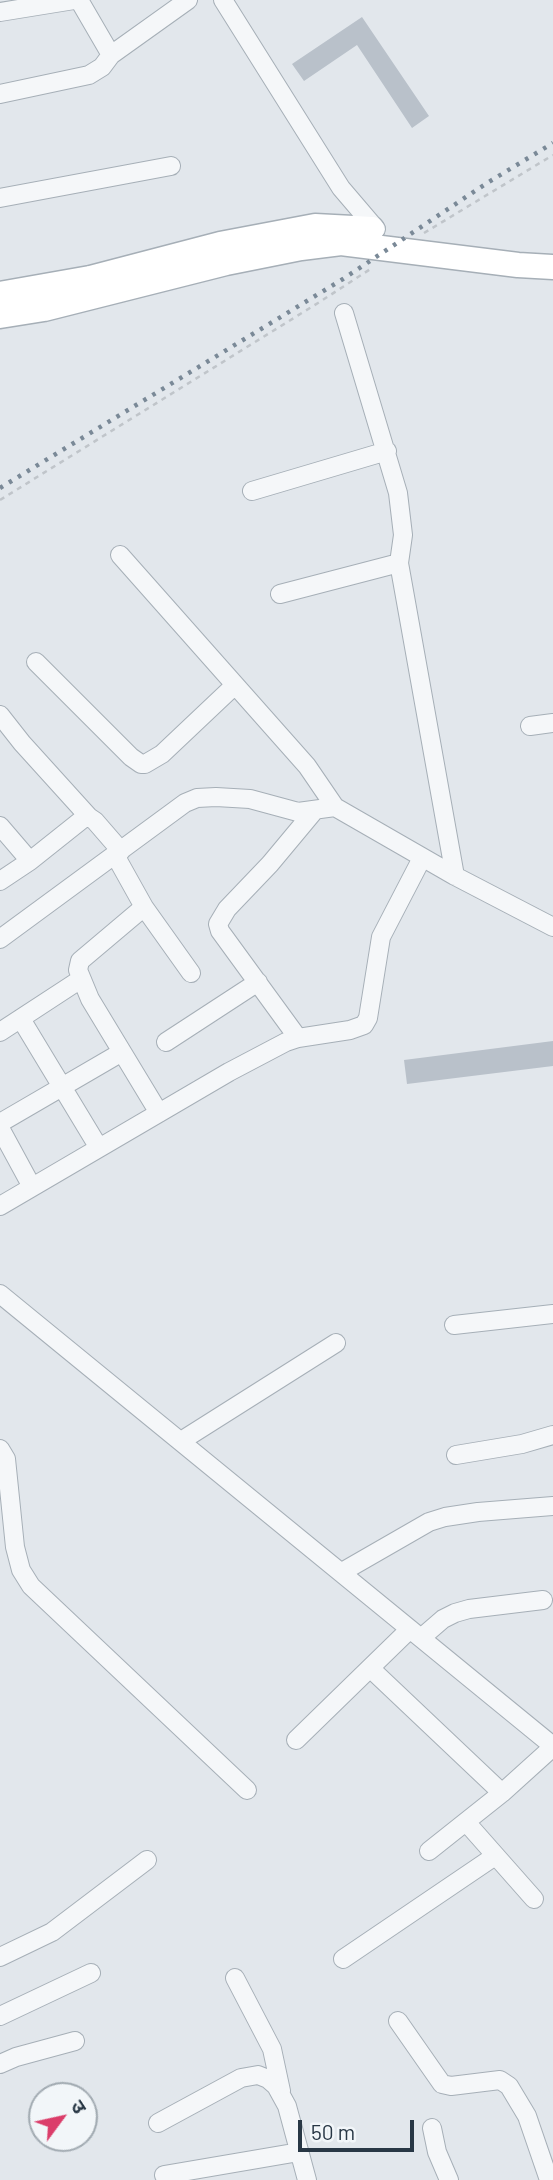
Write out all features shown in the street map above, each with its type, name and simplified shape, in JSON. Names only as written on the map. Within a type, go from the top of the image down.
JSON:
[{"type":"main road","points":[[0,294],[90,278],[220,244],[315,226],[376,229],[407,244],[518,265],[553,267]]},
{"type":"main road","points":[[0,316],[44,309],[226,263],[341,243],[553,251]]},
{"type":"street","points":[[0,12],[77,0],[111,55]]},
{"type":"street","points":[[0,94],[89,75],[102,67],[111,55],[188,0]]},
{"type":"street","points":[[223,0],[341,188],[376,229]]},
{"type":"street","points":[[0,198],[171,166]]},
{"type":"street","points":[[344,313],[398,493],[402,535],[399,563],[455,876]]},
{"type":"street","points":[[252,491],[387,451]]},
{"type":"street","points":[[120,555],[307,766],[335,807],[422,858],[553,927]]},
{"type":"street","points":[[280,594],[399,563]]},
{"type":"street","points":[[36,662],[141,764],[162,754],[235,685]]},
{"type":"street","points":[[0,715],[118,853],[144,907],[191,973]]},
{"type":"street","points":[[530,726],[553,723]]},
{"type":"street","points":[[0,939],[185,803],[197,798],[250,799],[298,812],[335,807]]},
{"type":"street","points":[[298,1038],[220,931],[218,924],[227,909],[270,864],[315,810]]},
{"type":"street","points":[[0,881],[30,861],[80,820],[89,817]]},
{"type":"street","points":[[0,826],[30,861]]},
{"type":"street","points":[[0,1206],[229,1072],[298,1038],[350,1030],[364,1025],[368,1018],[381,937],[422,858]]},
{"type":"street","points":[[144,907],[80,961],[78,970],[90,999],[159,1113]]},
{"type":"street","points":[[0,1032],[81,979]]},
{"type":"street","points":[[166,1042],[258,982]]},
{"type":"street","points":[[21,1019],[99,1148]]},
{"type":"street","points":[[0,1123],[122,1052]]},
{"type":"street","points":[[0,1128],[32,1187]]},
{"type":"street","points":[[0,1294],[553,1746],[502,1793],[429,1851]]},
{"type":"street","points":[[454,1325],[553,1314]]},
{"type":"street","points":[[181,1441],[336,1343]]},
{"type":"street","points":[[456,1455],[522,1444],[553,1435]]},
{"type":"street","points":[[0,1449],[6,1459],[20,1570],[31,1586],[247,1790]]},
{"type":"street","points":[[342,1572],[429,1522],[444,1517],[553,1506]]},
{"type":"street","points":[[296,1740],[370,1668],[415,1633],[469,1609],[543,1600]]},
{"type":"street","points":[[370,1668],[502,1793]]},
{"type":"street","points":[[466,1822],[534,1899]]},
{"type":"street","points":[[343,1959],[495,1856]]},
{"type":"street","points":[[0,1957],[52,1932],[147,1860]]},
{"type":"street","points":[[0,2016],[91,1973]]},
{"type":"street","points":[[235,1979],[272,2049],[282,2095],[307,2180]]},
{"type":"street","points":[[398,2021],[442,2084],[451,2086],[500,2080],[509,2086],[527,2116],[550,2180]]},
{"type":"street","points":[[0,2064],[75,2040]]},
{"type":"street","points":[[158,2123],[251,2075],[268,2079],[282,2095]]},
{"type":"street","points":[[432,2128],[437,2152],[449,2180]]},
{"type":"street","points":[[164,2175],[299,2152]]},
{"type":"path","points":[[0,500],[553,155]]},
{"type":"building","points":[[362,17],[429,116],[412,128],[357,45],[304,81],[292,64]]},
{"type":"building","points":[[553,1041],[553,1066],[407,1084],[404,1060]]},
{"type":"railway","points":[[0,488],[343,279],[487,183],[553,143]]}]
